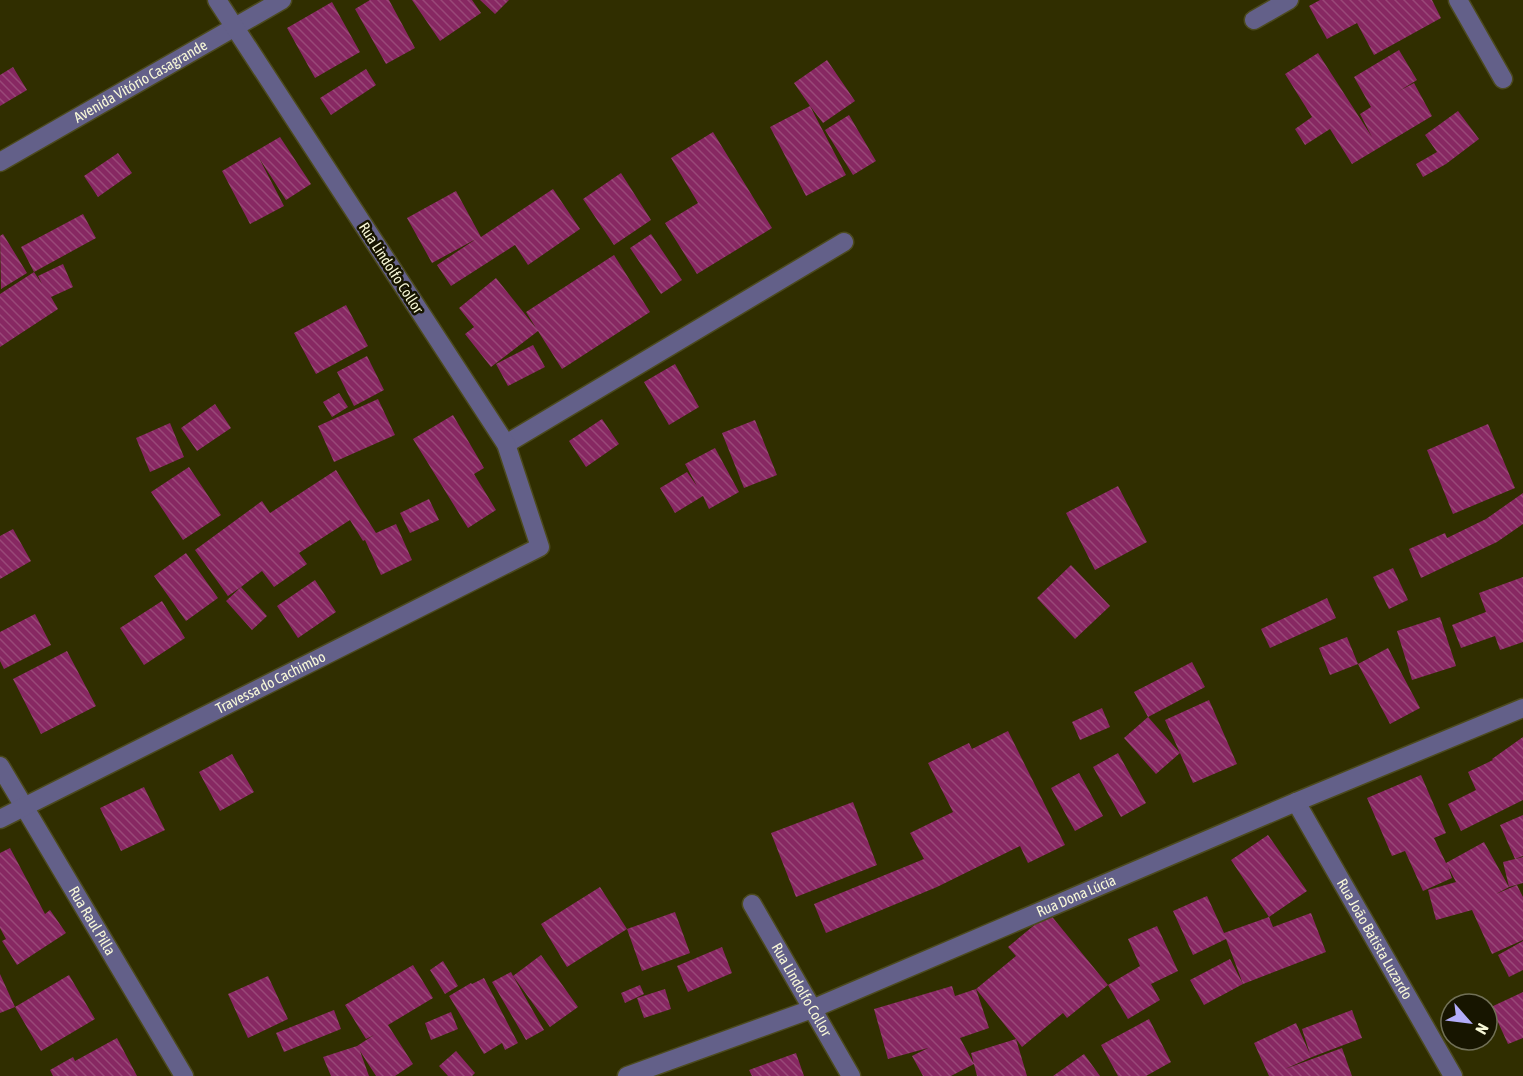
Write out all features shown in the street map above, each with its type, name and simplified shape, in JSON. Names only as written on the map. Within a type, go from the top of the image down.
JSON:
[{"type":"street","name":"Rua Lindolfo Collor","points":[[217,0],[506,444],[540,547]]},
{"type":"street","name":"Avenida Vitório Casagrande","points":[[0,162],[282,0]]},
{"type":"street","points":[[1254,20],[1289,0]]},
{"type":"street","points":[[1458,0],[1503,79]]},
{"type":"street","points":[[506,444],[844,242]]},
{"type":"street","name":"Travessa do Cachimbo","points":[[0,819],[540,547]]},
{"type":"street","name":"Rua Dona Lúcia","points":[[627,1076],[812,1009],[1296,802],[1523,708]]},
{"type":"street","name":"Rua Raul Pilla","points":[[0,766],[184,1076]]},
{"type":"street","name":"Rua João Batista Luzardo","points":[[1296,802],[1453,1076]]},
{"type":"street","name":"Rua Lindolfo Collor","points":[[752,904],[851,1076]]},
{"type":"building","points":[[370,0],[389,0],[415,48],[386,64],[355,9]]},
{"type":"building","points":[[412,0],[472,0],[481,13],[440,41]]},
{"type":"building","points":[[480,0],[509,0],[495,14]]},
{"type":"building","points":[[1320,0],[1432,0],[1441,18],[1374,55],[1357,23],[1327,39],[1309,6]]},
{"type":"building","points":[[332,2],[360,52],[315,78],[287,28]]},
{"type":"building","points":[[1399,50],[1417,80],[1399,91],[1414,83],[1432,116],[1352,164],[1330,129],[1305,145],[1295,129],[1312,117],[1285,74],[1318,53],[1372,137],[1360,114],[1371,107],[1354,77]]},
{"type":"building","points":[[827,60],[855,101],[823,123],[794,83]]},
{"type":"building","points":[[13,67],[27,90],[0,106],[0,75]]},
{"type":"building","points":[[366,69],[376,85],[331,115],[320,98]]},
{"type":"building","points":[[810,106],[846,175],[806,196],[770,127]]},
{"type":"building","points":[[1458,111],[1479,139],[1446,164],[1423,177],[1416,164],[1437,152],[1425,135]]},
{"type":"building","points":[[849,115],[876,161],[853,175],[825,130]]},
{"type":"building","points":[[713,132],[772,228],[697,274],[665,223],[698,203],[671,158]]},
{"type":"building","points":[[280,137],[311,184],[286,200],[259,158],[284,206],[250,224],[222,171]]},
{"type":"building","points":[[118,153],[132,173],[98,197],[84,176]]},
{"type":"building","points":[[621,173],[651,220],[614,245],[583,199]]},
{"type":"building","points":[[553,189],[580,229],[528,265],[515,245],[451,286],[437,265],[476,239],[432,263],[407,218],[456,191],[481,237]]},
{"type":"building","points":[[83,214],[96,238],[34,272],[21,247]]},
{"type":"building","points":[[3,234],[27,273],[1,289],[0,236]]},
{"type":"building","points":[[651,234],[682,280],[661,294],[630,248]]},
{"type":"building","points":[[614,255],[650,312],[562,369],[538,331],[491,367],[465,334],[474,327],[459,308],[496,278],[536,328],[526,312]]},
{"type":"building","points":[[63,264],[73,287],[51,297],[58,309],[0,347],[0,294],[34,272],[42,284],[38,276]]},
{"type":"building","points":[[346,305],[368,346],[316,374],[294,333]]},
{"type":"building","points":[[533,345],[545,367],[508,386],[496,364]]},
{"type":"building","points":[[367,356],[384,390],[354,406],[337,372]]},
{"type":"building","points":[[675,364],[699,407],[669,425],[644,382]]},
{"type":"building","points":[[339,393],[348,407],[332,417],[323,402]]},
{"type":"building","points":[[378,399],[395,435],[334,462],[318,426]]},
{"type":"building","points":[[215,404],[231,428],[197,451],[181,428]]},
{"type":"building","points":[[453,415],[484,468],[474,474],[496,510],[468,528],[413,439]]},
{"type":"building","points":[[602,419],[619,444],[586,467],[569,441]]},
{"type":"building","points":[[755,420],[777,475],[744,488],[722,433]]},
{"type":"building","points":[[170,423],[184,457],[150,472],[136,438]]},
{"type":"building","points":[[1488,424],[1515,488],[1453,514],[1427,450]]},
{"type":"building","points":[[715,448],[739,492],[709,509],[703,496],[675,513],[660,488],[687,472],[697,486],[685,464]]},
{"type":"building","points":[[189,467],[221,515],[183,540],[151,492]]},
{"type":"building","points":[[336,470],[376,533],[396,524],[412,560],[381,575],[365,540],[363,541],[350,520],[299,553],[307,564],[274,587],[262,571],[228,596],[195,550],[262,501],[270,513]]},
{"type":"building","points":[[1118,486],[1147,542],[1095,570],[1066,513]]},
{"type":"building","points":[[1523,493],[1523,524],[1497,542],[1421,578],[1409,549],[1445,533],[1447,538],[1486,519]]},
{"type":"building","points":[[429,499],[439,520],[410,533],[400,513]]},
{"type":"building","points":[[13,529],[31,561],[0,579],[0,536]]},
{"type":"building","points":[[186,553],[218,598],[186,621],[154,576]]},
{"type":"building","points":[[1071,565],[1110,606],[1075,639],[1037,598]]},
{"type":"building","points":[[1393,568],[1408,600],[1389,609],[1373,577]]},
{"type":"building","points":[[1523,577],[1523,642],[1500,650],[1495,636],[1461,648],[1452,625],[1486,612],[1479,593]]},
{"type":"building","points":[[315,580],[336,612],[298,638],[277,606]]},
{"type":"building","points":[[241,587],[267,616],[252,630],[226,601]]},
{"type":"building","points":[[1327,598],[1336,618],[1270,648],[1261,629]]},
{"type":"building","points":[[162,601],[185,638],[144,665],[120,628]]},
{"type":"building","points":[[35,614],[51,645],[4,669],[0,661],[0,632]]},
{"type":"building","points":[[1440,617],[1456,666],[1412,680],[1397,631]]},
{"type":"building","points":[[1347,637],[1358,664],[1330,675],[1319,648]]},
{"type":"building","points":[[1388,648],[1420,708],[1390,724],[1358,664]]},
{"type":"building","points":[[67,651],[96,706],[41,734],[13,679]]},
{"type":"building","points":[[1192,662],[1205,687],[1148,717],[1134,692]]},
{"type":"building","points":[[1209,700],[1237,764],[1193,783],[1165,720]]},
{"type":"building","points":[[1102,708],[1110,727],[1080,740],[1072,722]]},
{"type":"building","points":[[1148,717],[1180,753],[1156,774],[1124,738]]},
{"type":"building","points":[[1008,731],[1065,845],[1028,863],[1020,846],[937,887],[826,933],[814,904],[924,859],[910,833],[953,812],[928,763],[969,743],[972,749]]},
{"type":"building","points":[[1523,737],[1523,800],[1461,831],[1448,804],[1476,790],[1468,772],[1493,760]]},
{"type":"building","points":[[1118,753],[1146,803],[1121,817],[1093,767]]},
{"type":"building","points":[[232,754],[254,792],[220,811],[199,772]]},
{"type":"building","points":[[1079,773],[1103,816],[1075,831],[1051,788]]},
{"type":"building","points":[[1421,775],[1446,833],[1434,838],[1446,863],[1484,842],[1509,887],[1496,894],[1517,885],[1523,897],[1523,940],[1492,954],[1472,910],[1436,920],[1428,890],[1456,882],[1448,867],[1452,878],[1423,891],[1405,851],[1392,856],[1367,798]]},
{"type":"building","points":[[144,787],[165,830],[121,851],[100,808]]},
{"type":"building","points":[[853,802],[877,865],[796,897],[771,833]]},
{"type":"building","points":[[1523,815],[1523,856],[1515,859],[1500,825]]},
{"type":"building","points":[[1268,835],[1307,891],[1269,917],[1231,860]]},
{"type":"building","points":[[10,848],[45,914],[50,910],[66,933],[17,965],[2,941],[6,939],[0,928],[0,853]]},
{"type":"building","points":[[1523,857],[1523,883],[1509,887],[1503,862]]},
{"type":"building","points":[[600,887],[627,929],[567,967],[541,924]]},
{"type":"building","points":[[1207,896],[1224,933],[1269,917],[1273,927],[1311,913],[1326,952],[1243,984],[1226,939],[1193,955],[1173,911]]},
{"type":"building","points":[[675,912],[690,953],[642,971],[627,929]]},
{"type":"building","points":[[1049,913],[1108,985],[1067,1018],[1063,1013],[1022,1047],[976,989],[1016,956],[1008,947]]},
{"type":"building","points":[[1157,926],[1178,971],[1151,984],[1160,1000],[1128,1019],[1108,985],[1140,966],[1128,939]]},
{"type":"building","points":[[1523,941],[1523,970],[1509,977],[1498,955]]},
{"type":"building","points":[[722,947],[732,973],[688,992],[677,966]]},
{"type":"building","points":[[541,955],[578,1007],[550,1027],[513,976]]},
{"type":"building","points":[[1230,959],[1243,984],[1204,1005],[1190,980]]},
{"type":"building","points":[[443,961],[458,986],[445,994],[430,970]]},
{"type":"building","points":[[413,965],[433,998],[388,1025],[413,1064],[395,1076],[376,1076],[360,1051],[369,1076],[331,1076],[323,1057],[357,1046],[374,1035],[366,1039],[345,1005]]},
{"type":"building","points":[[511,972],[544,1030],[526,1040],[492,982]]},
{"type":"building","points":[[0,974],[15,1007],[0,1013]]},
{"type":"building","points":[[69,975],[95,1019],[41,1051],[15,1007]]},
{"type":"building","points":[[268,976],[288,1019],[248,1038],[228,994]]},
{"type":"building","points":[[484,978],[518,1043],[505,1050],[502,1043],[484,1054],[449,996]]},
{"type":"building","points":[[640,985],[644,994],[625,1003],[621,993]]},
{"type":"building","points":[[952,986],[955,996],[976,989],[989,1028],[960,1038],[974,1064],[951,1076],[923,1076],[912,1056],[928,1048],[888,1059],[874,1009]]},
{"type":"building","points":[[665,989],[671,1009],[644,1018],[637,998]]},
{"type":"building","points":[[1523,992],[1523,1038],[1508,1044],[1499,1024],[1499,1003]]},
{"type":"building","points":[[334,1010],[341,1029],[284,1052],[276,1033]]},
{"type":"building","points":[[1352,1010],[1362,1038],[1285,1069],[1342,1048],[1352,1076],[1269,1076],[1254,1043],[1296,1023],[1310,1054],[1302,1029]]},
{"type":"building","points":[[451,1012],[458,1029],[431,1040],[425,1023]]},
{"type":"building","points":[[1149,1019],[1171,1062],[1146,1076],[1118,1076],[1101,1045]]},
{"type":"building","points":[[117,1038],[137,1076],[53,1076],[50,1070],[73,1057],[75,1061]]},
{"type":"building","points":[[1016,1039],[1027,1076],[977,1076],[971,1053]]},
{"type":"building","points":[[456,1051],[475,1073],[472,1076],[448,1076],[439,1066]]},
{"type":"building","points":[[796,1053],[804,1076],[752,1076],[749,1070]]},
{"type":"building","points":[[1084,1054],[1100,1076],[1053,1076]]}]
